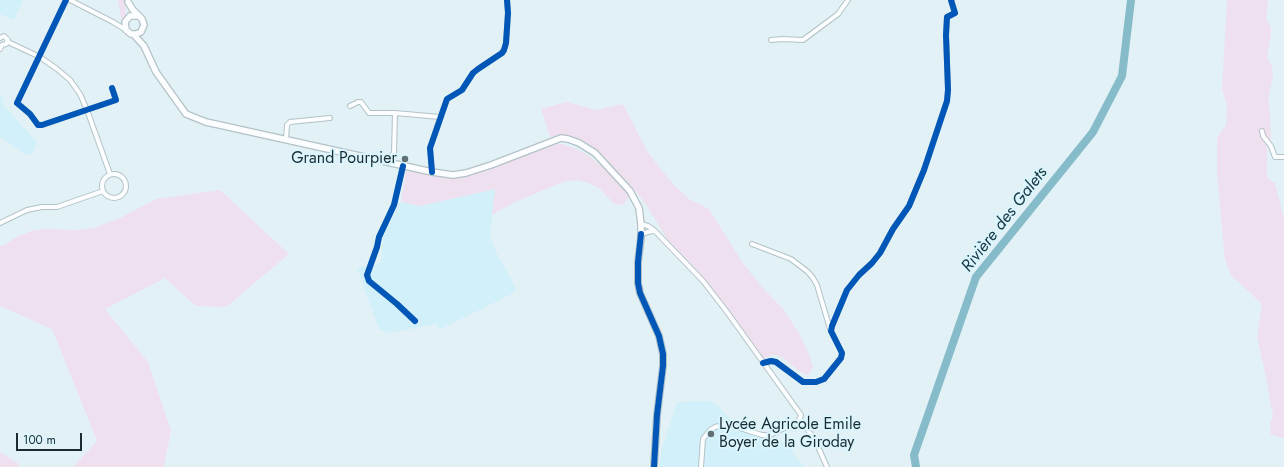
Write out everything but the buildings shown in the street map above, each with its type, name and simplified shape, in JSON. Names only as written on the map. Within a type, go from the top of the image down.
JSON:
[{"type":"main road","points":[[128,1],[144,22],[144,46]]},
{"type":"main road","points":[[128,1],[126,30],[134,35],[144,46],[156,72],[186,114],[206,122],[403,166],[453,175],[466,173],[516,156],[561,138],[579,143],[595,153],[630,191],[636,202],[641,224],[638,283],[640,293],[659,336],[663,354],[654,467]]},
{"type":"main road","points":[[127,20],[133,15],[138,16]]},
{"type":"main road","points":[[134,35],[139,34],[143,30]]},
{"type":"street","points":[[66,0],[17,103],[30,114],[38,125],[42,125],[116,100],[112,88]]},
{"type":"street","points":[[70,0],[126,30]]},
{"type":"street","points":[[432,172],[430,148],[448,98],[462,90],[473,73],[504,50],[506,43],[508,13],[507,0]]},
{"type":"street","points":[[771,40],[804,40],[832,20],[845,6],[848,0]]},
{"type":"street","points":[[831,331],[847,290],[880,253],[908,206],[924,170],[947,101],[947,18],[955,13],[951,0]]},
{"type":"street","points":[[113,22],[120,23],[127,20]]},
{"type":"street","points":[[0,38],[3,36],[6,37],[8,42],[40,56],[70,80],[80,94],[87,110],[110,174]]},
{"type":"street","points":[[1,46],[8,42]]},
{"type":"street","points":[[350,106],[361,102],[369,113],[395,113],[440,117]]},
{"type":"street","points":[[388,162],[389,158],[394,153],[395,113]]},
{"type":"street","points":[[286,139],[287,125],[290,122],[330,118]]},
{"type":"street","points":[[1262,131],[1263,136],[1271,146],[1275,157],[1284,157]]},
{"type":"street","points":[[403,166],[394,206],[378,238],[377,248],[367,275],[369,281],[415,321]]},
{"type":"street","points":[[110,174],[118,174],[124,178],[127,186],[125,193],[119,198],[112,198],[105,195],[103,191],[102,183],[110,174]]},
{"type":"street","points":[[0,223],[27,210],[42,207],[57,207],[103,191]]},
{"type":"street","points":[[641,224],[648,226],[655,231],[703,281],[800,413],[800,419],[815,440],[827,467]]},
{"type":"street","points":[[641,234],[655,231]]},
{"type":"street","points":[[752,244],[791,259],[801,266],[813,278],[831,331],[842,353],[841,358],[821,381],[811,383],[803,382],[776,362],[771,361],[763,363]]},
{"type":"street","points":[[701,467],[703,439],[715,427],[727,424],[762,435],[770,435],[800,419]]},
{"type":"shaded area","points":[[0,0],[23,0],[14,20],[0,14]]},
{"type":"shaded area","points":[[118,0],[125,0],[125,17],[122,22]]},
{"type":"shaded area","points":[[1227,0],[1268,0],[1266,20],[1271,27],[1271,34],[1267,57],[1272,66],[1273,75],[1268,101],[1271,141],[1267,144],[1267,178],[1275,183],[1284,219],[1284,438],[1271,435],[1270,423],[1273,416],[1257,337],[1262,304],[1231,275],[1225,260],[1217,174],[1217,138],[1226,125],[1227,106],[1222,89]]},
{"type":"shaded area","points":[[0,96],[4,98],[3,105],[37,142],[33,153],[29,155],[25,154],[0,137]]},
{"type":"shaded area","points":[[566,102],[597,110],[623,104],[647,151],[659,167],[674,185],[689,199],[709,209],[742,262],[761,286],[783,309],[800,335],[809,354],[813,366],[811,372],[807,375],[799,371],[785,359],[776,355],[763,359],[709,284],[686,263],[671,245],[645,203],[627,181],[602,160],[587,150],[566,139],[550,137],[541,109]]},
{"type":"shaded area","points":[[547,144],[563,144],[589,156],[604,168],[631,195],[623,204],[618,205],[613,203],[600,189],[589,183],[576,180],[563,182],[513,203],[492,215],[495,189],[420,206],[401,202],[406,171],[455,177]]},
{"type":"shaded area","points":[[496,189],[490,236],[496,252],[515,286],[515,291],[510,295],[439,330],[437,324],[389,333],[379,329],[357,268],[381,263],[383,236],[397,209],[398,203],[401,202],[420,206]]},
{"type":"shaded area","points":[[220,190],[289,254],[226,307],[196,306],[165,278],[105,309],[148,362],[171,430],[164,467],[73,467],[97,441],[52,329],[0,306],[0,246],[3,246],[16,237],[31,231],[45,229],[80,230],[94,228],[120,218],[156,199]]},
{"type":"shaded area","name":"Lycée Agricole Emile Boyer de la Giroday","points":[[710,401],[718,406],[741,430],[771,438],[787,445],[804,467],[660,467],[661,451],[677,402]]},
{"type":"shaded area","points":[[0,452],[19,464],[19,467],[0,467]]},
{"type":"waterway","name":"Rivière des Galets","points":[[916,467],[914,455],[976,277],[1093,132],[1122,76],[1131,0]]},
{"type":"cycle path","points":[[66,0],[17,103],[30,114],[38,125],[42,125],[116,100],[112,88]]},
{"type":"cycle path","points":[[432,172],[430,148],[447,99],[462,90],[473,73],[502,53],[504,50],[506,43],[508,13],[507,0]]},
{"type":"cycle path","points":[[763,363],[771,361],[776,362],[803,382],[816,382],[824,379],[841,358],[842,353],[831,331],[832,326],[847,290],[880,253],[893,229],[909,206],[924,170],[947,101],[947,17],[955,13],[951,0]]},
{"type":"cycle path","points":[[403,166],[394,205],[379,237],[367,275],[369,281],[415,321]]},
{"type":"cycle path","points":[[641,234],[638,262],[638,283],[640,293],[659,336],[663,354],[654,467]]},
{"type":"place","name":"Grand Pourpier","points":[[405,159]]},
{"type":"place","name":"Lycée Agricole Emile Boyer de la Giroday","points":[[711,434]]}]
